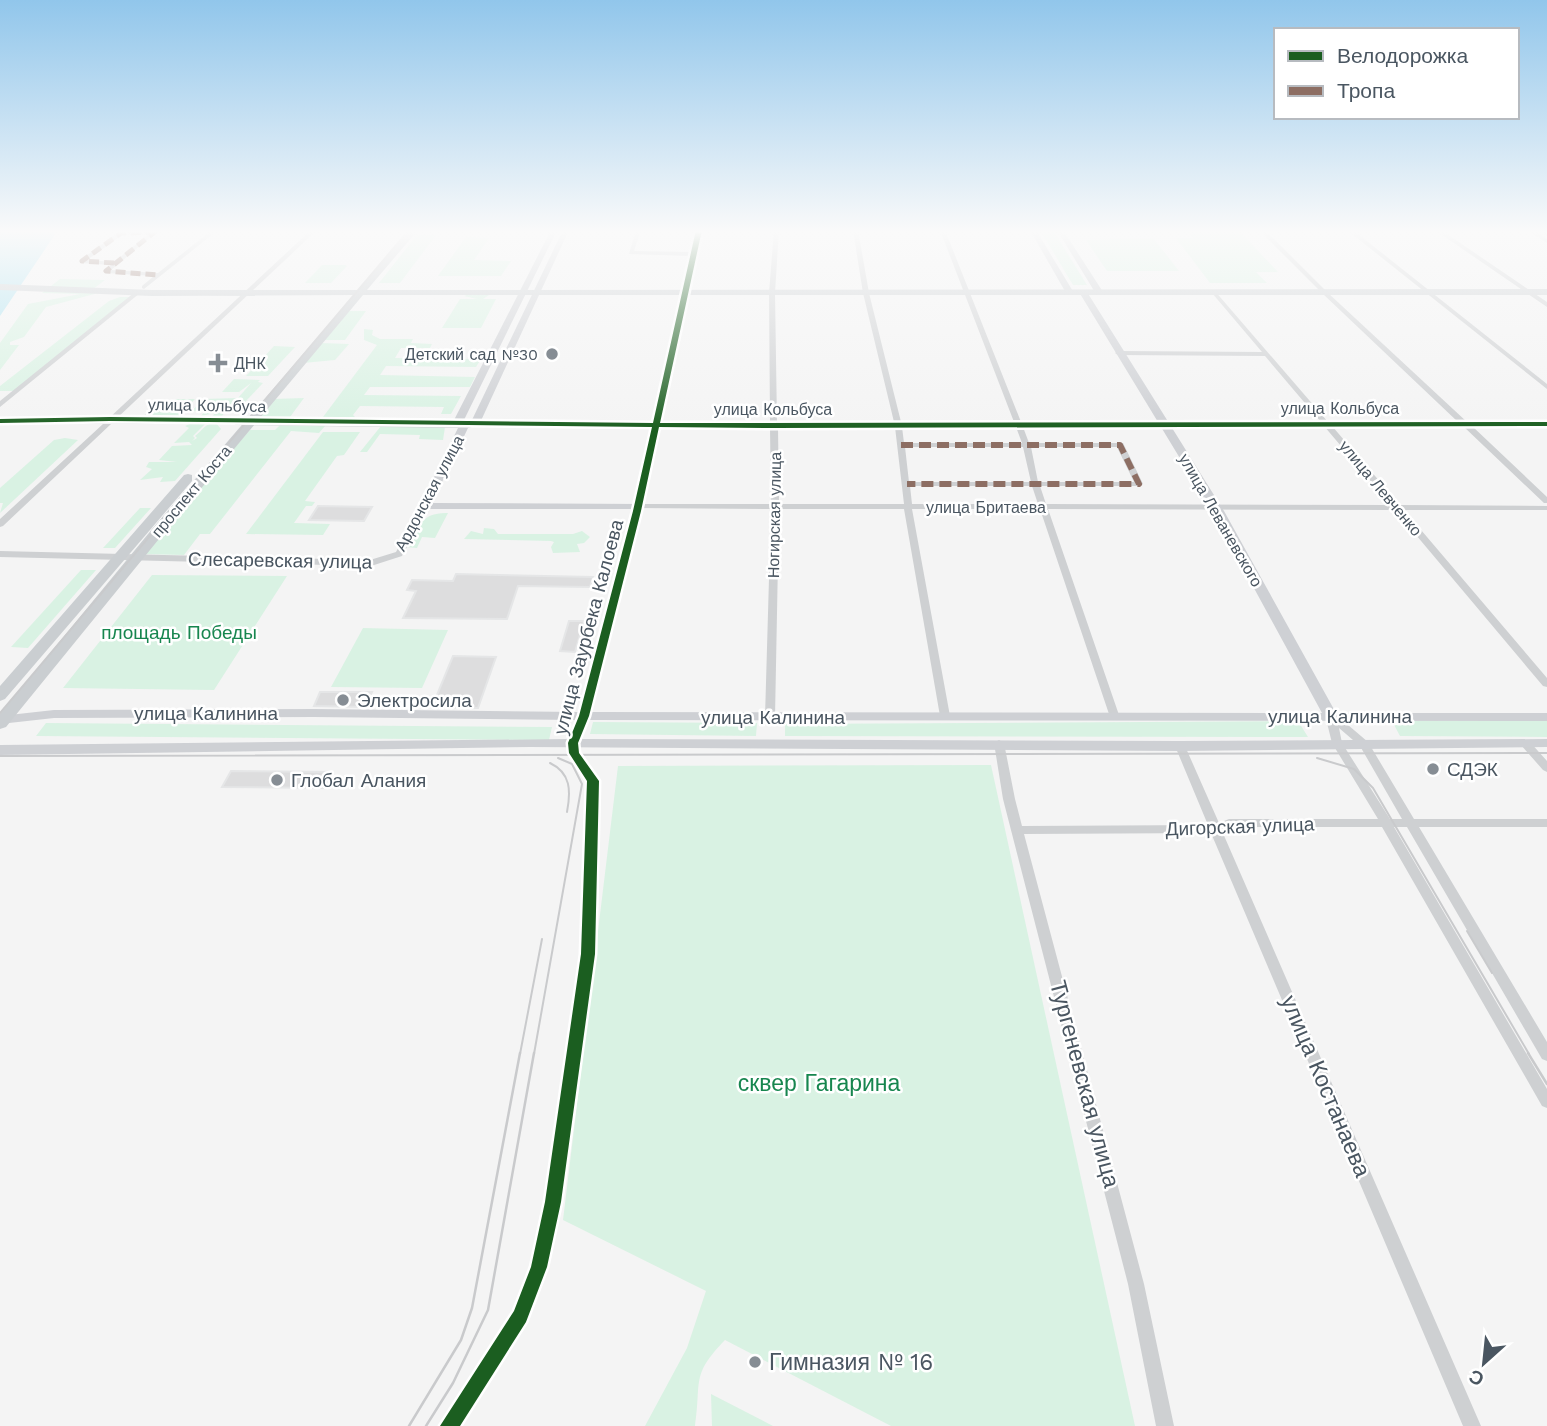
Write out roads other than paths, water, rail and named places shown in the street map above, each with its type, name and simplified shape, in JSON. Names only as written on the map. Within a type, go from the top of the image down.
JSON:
[{"type":"main road","name":"проспект Коста","points":[[0,696],[236,422],[350,297]]},
{"type":"main road","name":"проспект Коста","points":[[2,721],[351,297]]},
{"type":"street","points":[[0,405],[132,297]]},
{"type":"street","points":[[0,524],[242,297]]},
{"type":"street","name":"Ардонская улица","points":[[391,559],[404,547],[425,506],[523,297]]},
{"type":"street","name":"Ардонская улица","points":[[465,424],[535,297]]},
{"type":"street","name":"улица Заурбека Калоева","points":[[449,1426],[520,1316],[539,1268],[553,1202],[588,954],[593,780],[574,753],[573,743],[584,716],[638,506],[683,297]]},
{"type":"street","name":"Ногирская улица","points":[[770,717],[775,505],[772,297]]},
{"type":"street","points":[[867,297],[898,424],[908,507],[945,716]]},
{"type":"street","points":[[967,297],[1027,446],[1035,484],[1114,715]]},
{"type":"street","name":"улица Леваневского","points":[[1086,297],[1118,353],[1165,423],[1215,506],[1330,715],[1337,743],[1387,824],[1547,1102]]},
{"type":"street","name":"улица Левченко","points":[[1218,297],[1547,684]]},
{"type":"street","points":[[1329,297],[1547,501]]},
{"type":"street","points":[[1434,297],[1547,387]]},
{"type":"street","points":[[1118,353],[1265,354]]},
{"type":"street","name":"улица Кольбуса","points":[[0,421],[110,419],[775,426],[1547,424]]},
{"type":"street","points":[[901,445],[1119,445],[1139,484],[907,484]]},
{"type":"street","name":"улица Бритаева","points":[[425,506],[1547,508]]},
{"type":"street","name":"Слесаревская улица","points":[[0,554],[371,563],[391,559]]},
{"type":"street","name":"улица Калинина","points":[[2,721],[314,713],[770,717],[1547,717]]},
{"type":"street","name":"улица Леваневского","points":[[1330,715],[1364,744],[1547,1055]]},
{"type":"street","name":"улица Калинина","points":[[0,750],[573,743],[999,743],[1180,746],[1547,743]]},
{"type":"street","name":"Тургеневская улица","points":[[999,743],[1017,830],[1136,1284],[1165,1426]]},
{"type":"street","points":[[1525,743],[1547,768]]},
{"type":"street","name":"улица Костанаева","points":[[1180,746],[1472,1426]]},
{"type":"street","name":"Дигорская улица","points":[[1017,830],[1216,829],[1229,822],[1547,823]]},
{"type":"water","points":[[0,297],[13,297],[0,316]]},
{"type":"tram line","points":[[0,713],[353,297]]},
{"type":"tram line","points":[[0,756],[1547,753]]},
{"type":"tram line","points":[[534,1054],[582,784],[572,764],[558,758]]},
{"type":"tram line","points":[[1317,758],[1354,769],[1373,788],[1529,1054]]},
{"type":"tram line","points":[[550,763],[566,777],[569,797],[567,812]]},
{"type":"tram line","points":[[1467,931],[1492,973]]},
{"type":"tram line","points":[[520,1054],[542,939]]},
{"type":"tram line","points":[[409,1426],[461,1340],[472,1308],[520,1053]]},
{"type":"tram line","points":[[426,1426],[453,1383],[488,1310],[534,1053]]},
{"type":"tram line","points":[[1528,1053],[1547,1084]]},
{"type":"place","name":"Детский сад №30","points":[[552,354]]},
{"type":"place","name":"ДНК","points":[[218,363]]},
{"type":"place","name":"Электросила","points":[[343,700]]},
{"type":"place","name":"СДЭК","points":[[1433,769]]},
{"type":"place","name":"Глобал Алания","points":[[277,780]]},
{"type":"place","name":"Гимназия № 16","points":[[755,1362]]},
{"type":"park label","name":"площадь Победы","points":[[179,632]]},
{"type":"park label","name":"сквер Гагарина","points":[[819,1083]]}]
